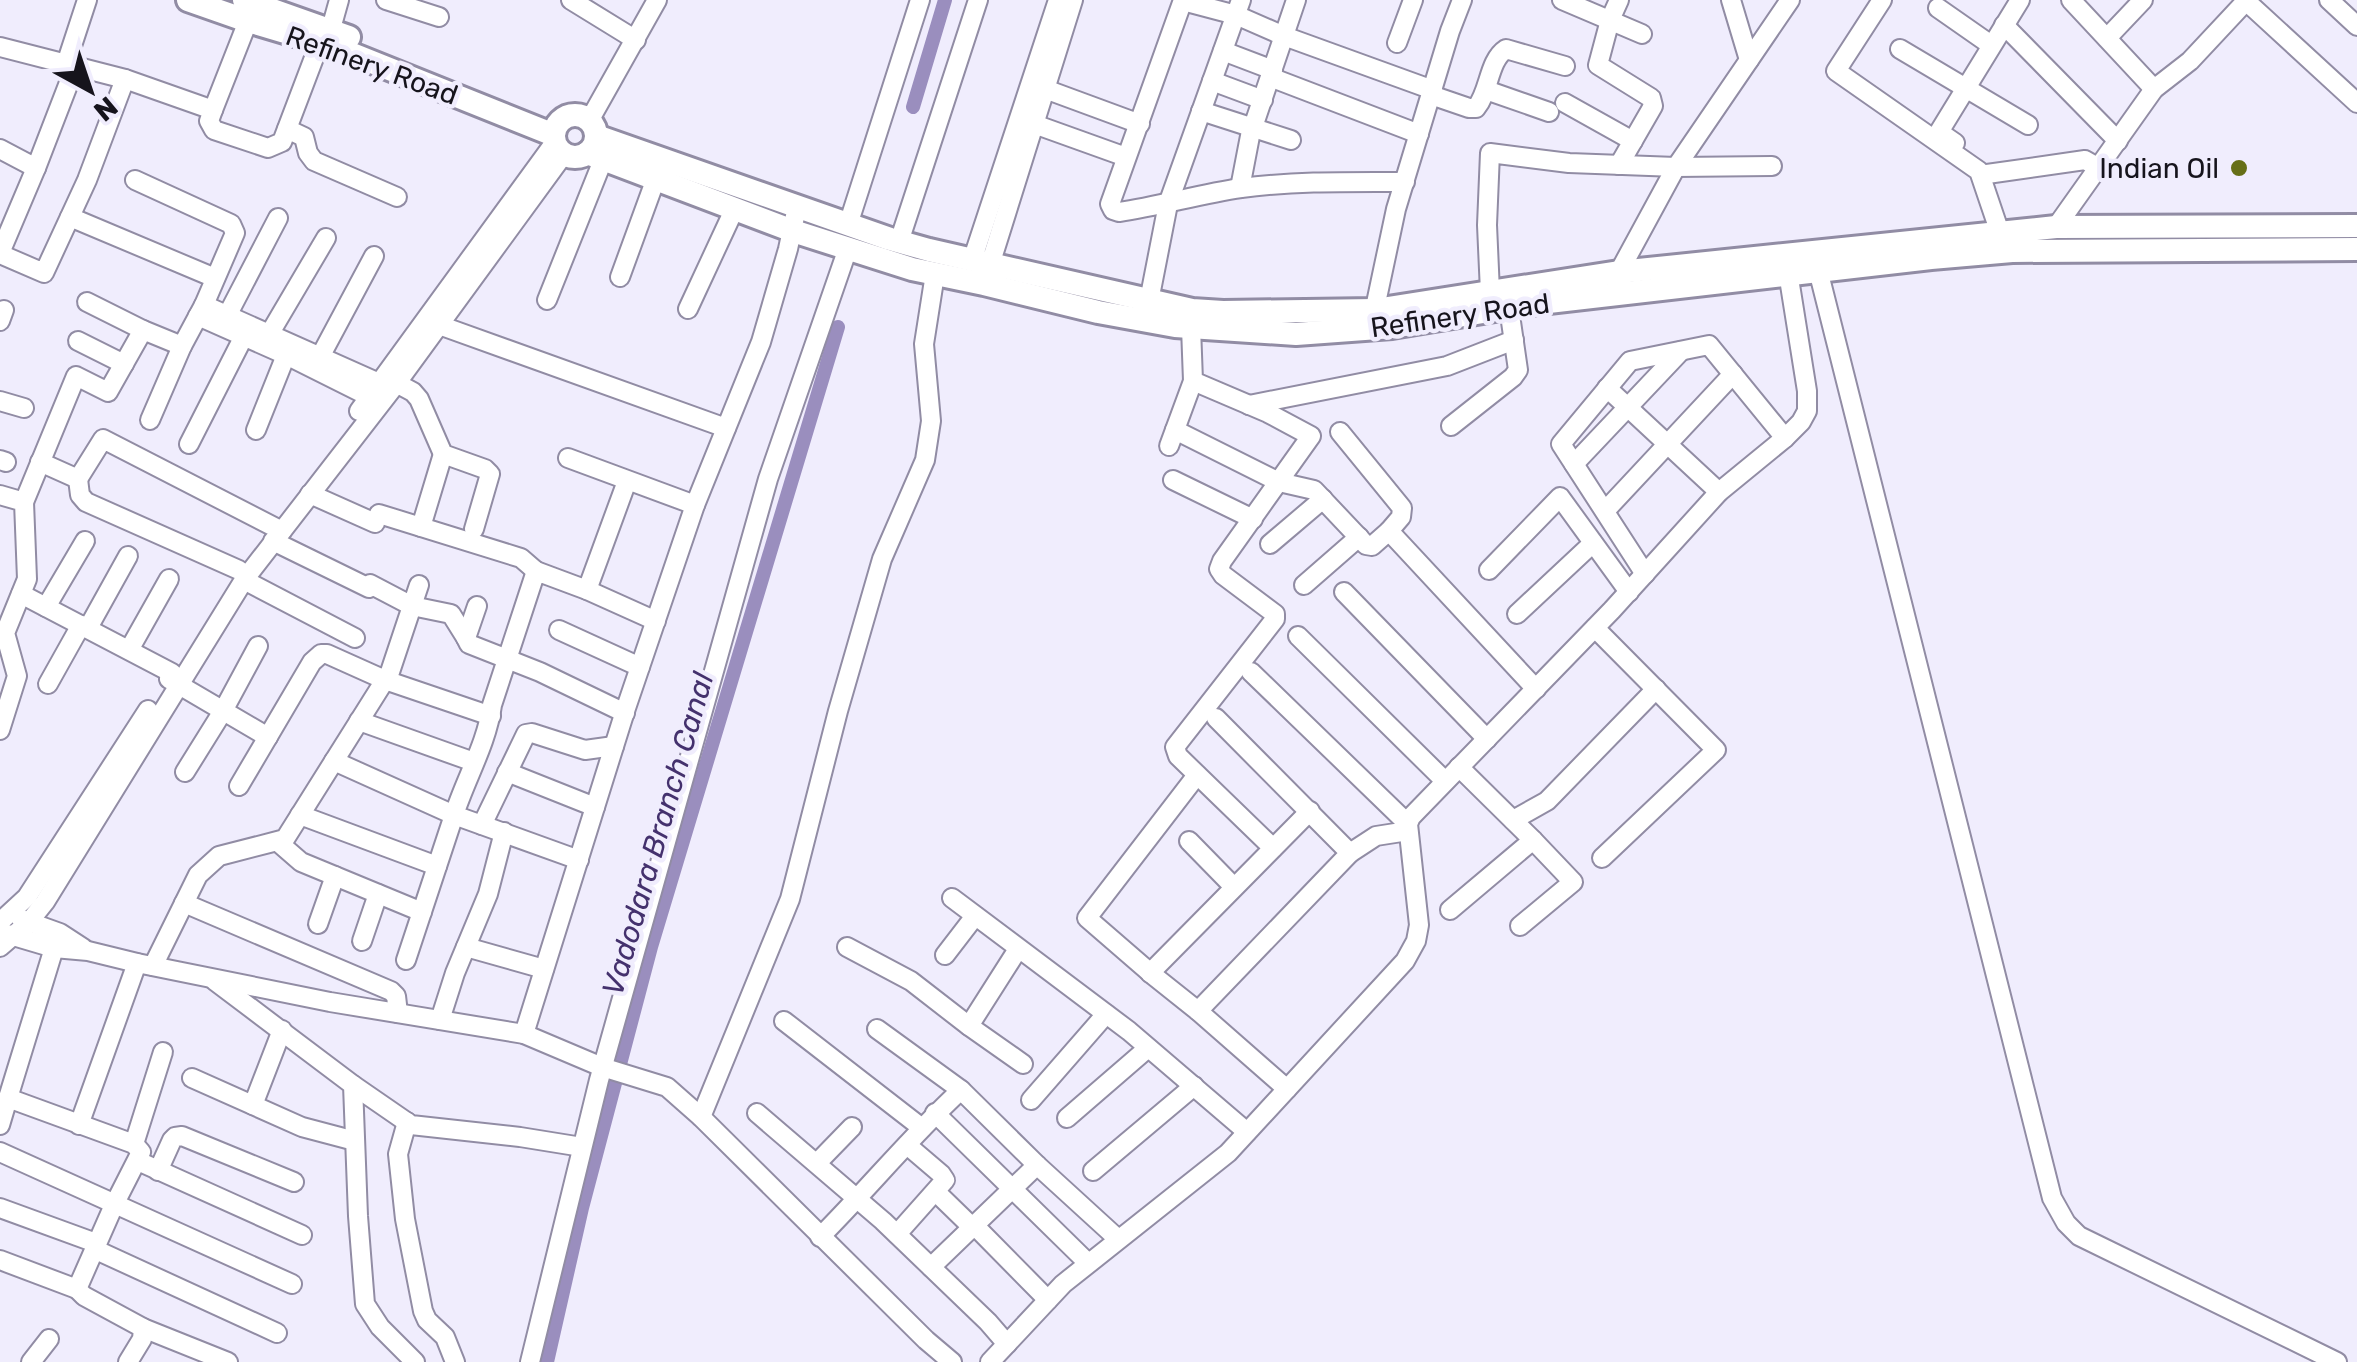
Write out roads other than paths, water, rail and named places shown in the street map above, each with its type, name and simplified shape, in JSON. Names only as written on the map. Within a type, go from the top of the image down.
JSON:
[{"type":"main road","name":"Refinery Road","points":[[188,0],[246,11],[326,39],[576,140],[797,207],[848,237],[929,265],[1098,312],[1161,310],[1373,320],[1509,308],[1621,282]]},
{"type":"main road","name":"Refinery Road","points":[[576,140],[655,181],[792,231],[899,242],[929,265],[981,263],[1161,310],[1192,327],[1296,334],[1490,292],[1816,262],[2056,227],[2248,237],[2357,249]]},
{"type":"main road","name":"Refinery Road","points":[[1816,262],[2248,237],[2357,226]]},
{"type":"street","points":[[87,0],[36,168],[0,253],[44,272],[87,180],[125,79]]},
{"type":"street","points":[[246,11],[209,121],[214,130],[268,148],[282,142],[339,0]]},
{"type":"street","points":[[386,0],[439,17]]},
{"type":"street","points":[[571,0],[636,40]]},
{"type":"street","points":[[3,927],[27,897],[241,575],[310,494],[382,385],[439,324],[576,140],[657,0]]},
{"type":"street","points":[[530,1362],[582,1147],[768,479],[848,237],[920,0]]},
{"type":"street","points":[[899,242],[978,0]]},
{"type":"street","points":[[981,263],[1058,0]]},
{"type":"street","points":[[981,263],[1034,124],[1073,0]]},
{"type":"street","points":[[1405,182],[1240,188],[1119,212],[1110,204],[1183,0],[1238,7],[1284,36],[1472,108],[1479,105],[1497,55],[1506,48],[1566,66]]},
{"type":"street","points":[[1240,188],[1254,126],[1296,0]]},
{"type":"street","points":[[1397,43],[1414,0]]},
{"type":"street","points":[[1373,320],[1396,209],[1462,0]]},
{"type":"street","points":[[1562,0],[1642,34]]},
{"type":"street","points":[[1619,0],[1598,65],[1653,101],[1620,164]]},
{"type":"street","points":[[1732,0],[1749,60]]},
{"type":"street","points":[[1621,282],[1676,166],[1790,0]]},
{"type":"street","points":[[1882,0],[1836,71],[1980,171],[2002,233]]},
{"type":"street","points":[[2002,233],[1987,174],[1976,158],[1938,132],[2020,0]]},
{"type":"street","points":[[2072,0],[2154,88]]},
{"type":"street","points":[[2107,38],[2143,0]]},
{"type":"street","points":[[2328,0],[2357,26]]},
{"type":"street","points":[[2056,227],[2154,88],[2190,62],[2247,1],[2357,103]]},
{"type":"street","points":[[1161,310],[1168,204],[1238,7]]},
{"type":"street","points":[[1938,8],[1991,45]]},
{"type":"street","points":[[2004,25],[2118,141]]},
{"type":"street","points":[[0,47],[125,79],[213,110]]},
{"type":"street","points":[[1900,48],[2028,125]]},
{"type":"street","points":[[1222,51],[1419,134]]},
{"type":"street","points":[[1212,81],[1263,100]]},
{"type":"street","points":[[1045,90],[1140,124]]},
{"type":"street","points":[[1486,90],[1557,108],[1633,141]]},
{"type":"street","points":[[1201,111],[1291,140]]},
{"type":"street","points":[[1034,124],[1126,156]]},
{"type":"street","points":[[287,129],[304,137],[314,161],[397,198]]},
{"type":"street","points":[[547,300],[576,140]]},
{"type":"street","points":[[276,532],[382,385],[576,140]]},
{"type":"street","points":[[0,150],[36,168]]},
{"type":"street","points":[[1490,292],[1490,153],[1569,163],[1772,166]]},
{"type":"street","points":[[1987,174],[2084,160],[2098,168]]},
{"type":"street","points":[[136,180],[231,224],[234,233],[150,420]]},
{"type":"street","points":[[620,277],[655,181]]},
{"type":"street","points":[[524,1034],[695,505],[763,336],[797,207]]},
{"type":"street","points":[[688,309],[734,210]]},
{"type":"street","points":[[70,217],[215,278]]},
{"type":"street","points":[[228,314],[278,218]]},
{"type":"street","points":[[270,334],[326,238]]},
{"type":"street","points":[[320,356],[374,256]]},
{"type":"street","points":[[1816,262],[2052,1198],[2066,1223],[2079,1236],[2337,1362]]},
{"type":"street","points":[[700,1117],[790,899],[882,559],[925,460],[932,422],[924,344],[929,265]]},
{"type":"street","points":[[990,1362],[1063,1284],[1228,1153],[1405,960],[1416,941],[1419,925],[1408,828],[1411,817],[1595,628],[1719,492],[1801,422],[1808,404],[1787,265]]},
{"type":"street","points":[[87,302],[182,346]]},
{"type":"street","points":[[1451,426],[1516,374],[1519,366],[1509,308]]},
{"type":"street","points":[[200,310],[228,314],[382,385]]},
{"type":"street","points":[[200,310],[286,355],[413,392],[443,454],[421,527]]},
{"type":"street","points":[[439,324],[726,428]]},
{"type":"street","points":[[1192,327],[1193,382],[1172,438],[1279,482],[1314,490],[1366,545],[1372,546],[1402,516],[1402,508],[1340,432]]},
{"type":"street","points":[[0,730],[17,676],[2,632],[27,580],[24,502],[76,376],[108,392],[142,330]]},
{"type":"street","points":[[188,444],[244,336]]},
{"type":"street","points":[[78,340],[124,364]]},
{"type":"street","points":[[1249,405],[1447,366],[1514,340]]},
{"type":"street","points":[[1645,574],[1560,444],[1630,360],[1709,345],[1785,438]]},
{"type":"street","points":[[1574,464],[1681,351]]},
{"type":"street","points":[[256,430],[286,355]]},
{"type":"street","points":[[1605,511],[1732,374]]},
{"type":"street","points":[[1193,382],[1312,436],[1219,569],[1276,617],[1175,747],[1178,756],[1273,848]]},
{"type":"street","points":[[1607,388],[1719,492]]},
{"type":"street","points":[[0,401],[24,408]]},
{"type":"street","points":[[355,638],[241,575],[86,502],[80,495],[78,479],[103,439],[369,586],[412,606],[451,614],[469,644],[540,672],[625,713]]},
{"type":"street","points":[[443,454],[490,474],[474,530]]},
{"type":"street","points":[[568,458],[695,505]]},
{"type":"street","points":[[40,462],[78,479]]},
{"type":"street","points":[[1173,480],[1253,518]]},
{"type":"street","points":[[587,590],[627,481]]},
{"type":"street","points":[[310,494],[377,519],[421,527],[520,558],[536,572],[656,622]]},
{"type":"street","points":[[0,495],[24,502]]},
{"type":"street","points":[[1489,570],[1560,497],[1629,592]]},
{"type":"street","points":[[1270,544],[1323,499]]},
{"type":"street","points":[[1389,530],[1536,689]]},
{"type":"street","points":[[1304,585],[1359,537]]},
{"type":"street","points":[[46,607],[84,541]]},
{"type":"street","points":[[1517,614],[1593,542]]},
{"type":"street","points":[[48,684],[128,556]]},
{"type":"street","points":[[406,960],[454,815],[490,726],[536,572]]},
{"type":"street","points":[[129,650],[168,579]]},
{"type":"street","points":[[79,1124],[145,965],[198,875],[219,856],[285,839],[393,666],[419,584]]},
{"type":"street","points":[[1344,592],[1488,738]]},
{"type":"street","points":[[21,594],[129,650],[268,737]]},
{"type":"street","points":[[466,638],[476,606]]},
{"type":"street","points":[[1595,628],[1716,750],[1602,858]]},
{"type":"street","points":[[559,630],[640,667]]},
{"type":"street","points":[[1298,636],[1445,781]]},
{"type":"street","points":[[185,772],[258,646]]},
{"type":"street","points":[[239,786],[312,662],[321,654],[491,716]]},
{"type":"street","points":[[1251,672],[1408,828]]},
{"type":"street","points":[[29,922],[45,902],[173,679]]},
{"type":"street","points":[[1513,820],[1548,800],[1656,689]]},
{"type":"street","points":[[1216,718],[1350,853]]},
{"type":"street","points":[[359,722],[474,762]]},
{"type":"street","points":[[482,825],[524,736],[529,733],[585,750],[614,746]]},
{"type":"street","points":[[334,761],[454,815],[579,860]]},
{"type":"street","points":[[1460,767],[1574,882],[1520,926]]},
{"type":"street","points":[[507,772],[595,807]]},
{"type":"street","points":[[1197,775],[1088,918],[1286,1089]]},
{"type":"street","points":[[1150,973],[1310,811]]},
{"type":"street","points":[[300,815],[437,866]]},
{"type":"street","points":[[1198,1011],[1350,853],[1376,836],[1408,828]]},
{"type":"street","points":[[440,1020],[488,894],[504,832]]},
{"type":"street","points":[[1450,910],[1533,840]]},
{"type":"street","points":[[1190,841],[1234,887]]},
{"type":"street","points":[[278,842],[295,858],[422,912]]},
{"type":"street","points":[[318,924],[334,876]]},
{"type":"street","points":[[362,941],[378,894]]},
{"type":"street","points":[[952,898],[1106,1014],[1248,1132]]},
{"type":"street","points":[[184,903],[390,991],[396,996],[398,1013]]},
{"type":"street","points":[[945,955],[976,916]]},
{"type":"street","points":[[3,927],[29,922],[60,933],[88,951]]},
{"type":"street","points":[[3,927],[54,948],[88,951],[210,978],[524,1034],[605,1068],[667,1088],[952,1362]]},
{"type":"street","points":[[466,947],[544,969]]},
{"type":"street","points":[[0,1125],[54,948]]},
{"type":"street","points":[[847,948],[910,981],[1023,1064]]},
{"type":"street","points":[[969,1026],[1018,949]]},
{"type":"street","points":[[210,978],[411,1125],[582,1147]]},
{"type":"street","points":[[1031,1100],[1106,1014]]},
{"type":"street","points":[[784,1021],[922,1128]]},
{"type":"street","points":[[876,1029],[961,1090],[1118,1239]]},
{"type":"street","points":[[253,1105],[282,1030]]},
{"type":"street","points":[[1067,1118],[1148,1048]]},
{"type":"street","points":[[77,1288],[136,1153],[162,1052]]},
{"type":"street","points":[[192,1078],[302,1127],[355,1141]]},
{"type":"street","points":[[353,1085],[365,1304],[380,1327],[415,1362]]},
{"type":"street","points":[[1093,1171],[1194,1086]]},
{"type":"street","points":[[820,1238],[961,1090]]},
{"type":"street","points":[[8,1098],[79,1124],[136,1153],[158,1172],[302,1235]]},
{"type":"street","points":[[757,1113],[897,1234],[1007,1344]]},
{"type":"street","points":[[935,1114],[1088,1264]]},
{"type":"street","points":[[407,1122],[398,1154],[416,1278],[427,1320],[446,1337],[455,1362]]},
{"type":"street","points":[[818,1163],[852,1127]]},
{"type":"street","points":[[158,1172],[172,1140],[182,1136],[294,1182]]},
{"type":"street","points":[[897,1234],[943,1184],[943,1176],[908,1144]]},
{"type":"street","points":[[0,1152],[292,1284]]},
{"type":"street","points":[[931,1267],[1037,1165]]},
{"type":"street","points":[[936,1192],[1048,1300]]},
{"type":"street","points":[[0,1208],[95,1246],[277,1333]]},
{"type":"street","points":[[0,1260],[77,1288],[84,1296],[143,1328],[228,1362]]},
{"type":"street","points":[[128,1362],[142,1340],[143,1328]]},
{"type":"street","points":[[32,1362],[49,1339]]},
{"type":"waterway","name":"Vadodara Branch Canal","points":[[913,107],[945,0]]},
{"type":"waterway","name":"Vadodara Branch Canal","points":[[547,1362],[582,1208],[651,947],[838,327]]},
{"type":"place","name":"Indian Oil","points":[[2239,168]]}]
